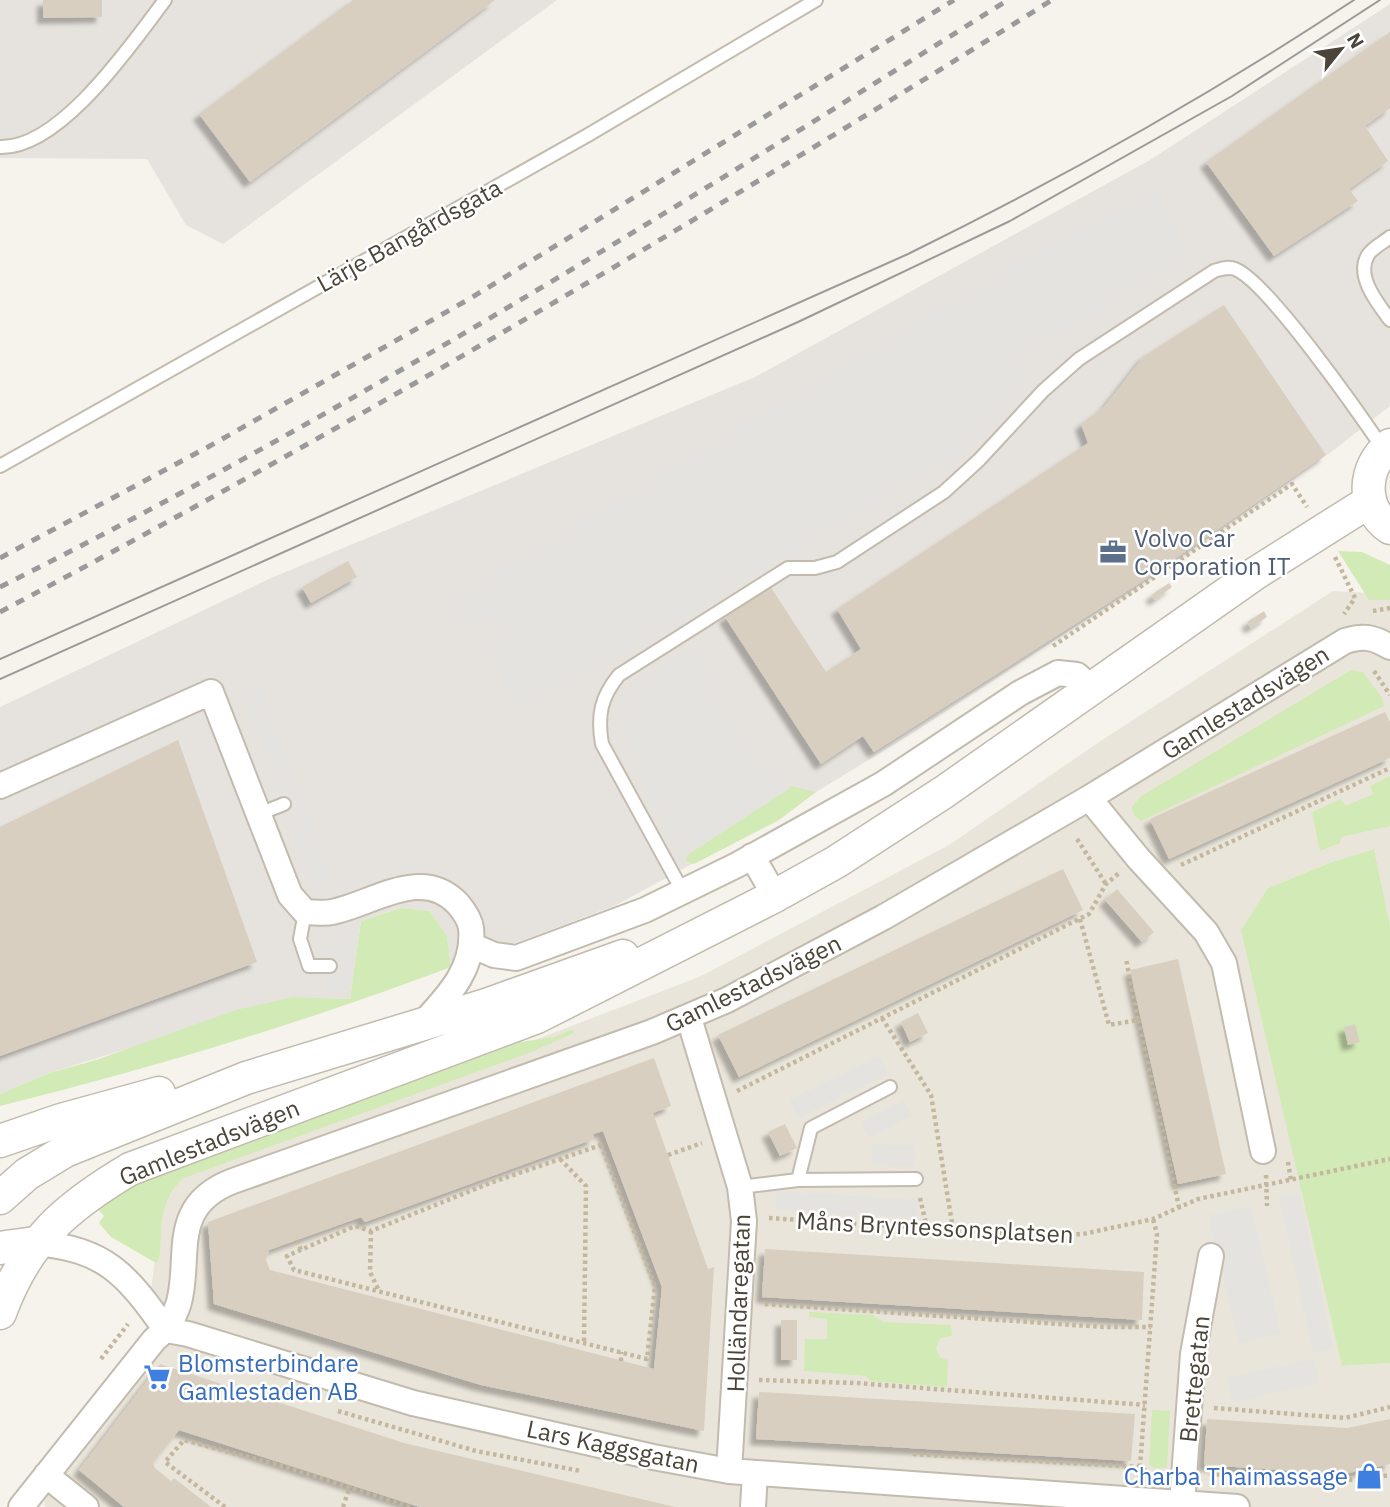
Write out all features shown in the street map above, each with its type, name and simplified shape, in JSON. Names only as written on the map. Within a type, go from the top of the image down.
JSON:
[{"type":"street","points":[[1387,447],[1371,470],[1370,501],[1379,518],[1390,528]]},
{"type":"street","name":"Gamlestadsvägen","points":[[0,1313],[35,1243],[79,1203],[130,1169],[537,1017],[775,896],[836,862],[944,792],[1090,687],[1297,545],[1370,501]]},
{"type":"street","name":"Gamlestadsvägen","points":[[166,1330],[182,1291],[186,1226],[198,1204],[219,1187],[689,1018],[884,917],[1089,798],[1345,641],[1362,636],[1373,637],[1390,648]]},
{"type":"street","points":[[0,786],[212,692],[290,895],[305,912],[331,913],[404,888],[428,887],[448,893],[461,908],[470,924],[471,945],[494,955],[516,958],[645,910],[752,856],[883,784],[1020,694],[1058,673],[1077,675],[1090,687]]},
{"type":"street","points":[[1089,798],[1138,858],[1206,932],[1224,963],[1275,1152]]},
{"type":"street","points":[[752,856],[775,896]]},
{"type":"street","name":"Gamlestadsvägen","points":[[0,1198],[27,1174],[65,1151],[246,1078],[425,1021],[486,1005],[577,970],[704,930]]},
{"type":"street","name":"Gamlestadsvägen","points":[[425,1021],[453,991],[464,970],[471,945]]},
{"type":"street","name":"Holländaregatan","points":[[689,1018],[740,1187],[744,1221],[729,1471]]},
{"type":"street","name":"Gamlestadsvägen","points":[[0,1141],[61,1120],[159,1093],[246,1078]]},
{"type":"street","points":[[0,1248],[35,1243],[83,1250],[112,1267],[146,1302],[166,1330],[154,1340],[21,1507]]},
{"type":"street","name":"Brettegatan","points":[[1182,1504],[1193,1354],[1211,1256]]},
{"type":"street","name":"Lars Kaggsgatan","points":[[166,1330],[188,1334],[412,1402],[653,1457],[729,1471],[1237,1507]]},
{"type":"street","points":[[753,1507],[755,1474]]},
{"type":"street","points":[[46,1475],[86,1507]]},
{"type":"lane","points":[[0,146],[29,142],[47,132],[77,106],[164,0]]},
{"type":"lane","name":"Lärje Bangårdsgata","points":[[0,466],[588,135],[816,0]]},
{"type":"lane","points":[[1390,237],[1368,254],[1365,269],[1370,291],[1390,320]]},
{"type":"lane","points":[[683,892],[602,744],[598,724],[600,706],[607,690],[619,675],[788,568],[815,568],[837,562],[934,499],[979,460],[1042,391],[1079,359],[1214,271],[1227,267],[1237,269],[1250,279],[1301,337],[1387,447]]},
{"type":"lane","points":[[259,814],[284,804]]},
{"type":"lane","points":[[305,912],[300,939],[309,966],[331,966]]},
{"type":"lane","name":"Måns Bryntessonsplatsen","points":[[798,1180],[811,1128],[890,1087]]},
{"type":"lane","name":"Måns Bryntessonsplatsen","points":[[740,1187],[798,1180],[916,1179]]},
{"type":"path","points":[[1174,869],[1390,768]]},
{"type":"path","points":[[1077,839],[1106,884]]},
{"type":"path","points":[[736,1091],[1089,914],[1106,884],[1138,858]]},
{"type":"path","points":[[1080,919],[1109,1026],[1138,1020]]},
{"type":"path","points":[[1126,959],[1179,1207]]},
{"type":"path","points":[[882,1017],[931,1096],[953,1228]]},
{"type":"path","points":[[731,1080],[740,1103]]},
{"type":"path","points":[[668,1155],[706,1142]]},
{"type":"path","points":[[601,1145],[655,1286],[647,1359],[294,1270],[287,1256],[355,1226],[372,1230],[560,1159],[601,1145]]},
{"type":"path","points":[[1275,1152],[1291,1180]]},
{"type":"path","points":[[560,1159],[586,1186],[584,1343]]},
{"type":"path","name":"Måns Bryntessonsplatsen","points":[[765,1182],[765,1218],[953,1228],[1044,1236],[1083,1234],[1153,1219],[1198,1199],[1390,1159]]},
{"type":"path","points":[[613,1177],[620,1175]]},
{"type":"path","points":[[916,1179],[927,1228]]},
{"type":"path","points":[[1140,1467],[1157,1234],[1153,1219]]},
{"type":"path","points":[[372,1230],[370,1272],[379,1291]]},
{"type":"path","points":[[297,1240],[301,1250]]},
{"type":"path","points":[[757,1304],[1151,1328]]},
{"type":"path","points":[[434,1313],[436,1305]]},
{"type":"path","points":[[621,1352],[621,1361]]},
{"type":"path","points":[[754,1380],[856,1382],[1145,1405]]},
{"type":"path","points":[[1189,1406],[1345,1418],[1390,1407]]},
{"type":"path","points":[[326,1407],[403,1433]]},
{"type":"path","points":[[225,1507],[165,1462],[184,1440],[349,1486],[410,1507]]},
{"type":"path","points":[[164,1449],[172,1454]]},
{"type":"path","points":[[474,1460],[476,1451]]},
{"type":"path","points":[[902,1454],[1140,1467],[1150,1474],[1358,1480],[1390,1475]]},
{"type":"path","points":[[343,1507],[349,1486]]},
{"type":"shaded area","points":[[0,0],[557,0],[223,244],[186,225],[147,159],[0,158]]},
{"type":"shaded area","points":[[1390,4],[1390,406],[1330,453],[1160,572],[908,736],[744,836],[614,906],[451,967],[447,936],[430,911],[400,908],[361,921],[350,999],[294,997],[49,1073],[0,1094],[0,707],[271,578],[755,377],[1150,160]]},
{"type":"shaded area","points":[[1156,191],[1191,259],[1016,356],[1030,382],[960,450],[574,682],[515,708],[505,680],[481,648],[506,632],[493,614],[468,628],[446,603],[990,279]]},
{"type":"shaded area","points":[[1333,591],[1390,594],[1390,925],[1374,849],[1332,862],[1268,888],[1343,1366],[1390,1363],[1390,1507],[45,1507],[40,1471],[146,1329],[165,1182],[699,977],[949,845],[1102,740]]},
{"type":"shaded area","points":[[697,646],[721,683],[711,691],[767,773],[779,768],[790,788],[686,856],[635,772],[645,766],[619,724],[633,714],[622,694]]},
{"type":"shaded area","points":[[261,687],[333,882],[315,889],[243,693]]},
{"type":"shaded area","points":[[336,930],[358,934],[347,993],[326,990]]},
{"type":"shaded area","points":[[879,1056],[888,1074],[798,1118],[789,1100]]},
{"type":"shaded area","points":[[903,1100],[912,1116],[869,1138],[861,1122]]},
{"type":"shaded area","points":[[872,1144],[915,1146],[914,1167],[871,1164]]},
{"type":"shaded area","points":[[776,1191],[918,1200],[917,1218],[776,1210]]},
{"type":"shaded area","points":[[1300,1193],[1333,1349],[1313,1353],[1279,1198]]},
{"type":"shaded area","points":[[1251,1206],[1281,1333],[1239,1343],[1208,1216]]},
{"type":"shaded area","points":[[1314,1359],[1319,1383],[1232,1402],[1227,1378]]},
{"type":"green space","points":[[1338,551],[1362,552],[1390,565],[1390,600],[1369,600]]},
{"type":"green space","points":[[1351,670],[1363,672],[1382,698],[1384,706],[1141,821],[1134,815],[1132,807],[1140,797]]},
{"type":"green space","points":[[1390,776],[1390,826],[1341,837],[1340,843],[1320,851],[1312,812],[1341,799],[1346,806],[1373,794],[1370,786]]},
{"type":"green space","points":[[791,786],[816,792],[779,820],[694,864],[686,861],[687,854]]},
{"type":"green space","points":[[1374,849],[1390,925],[1390,1363],[1342,1366],[1241,930],[1268,888],[1332,862]]},
{"type":"green space","points":[[401,908],[430,911],[447,936],[451,967],[340,1007],[227,1043],[0,1106],[0,1094],[49,1073],[96,1060],[236,1010],[294,997],[350,999],[361,921]]},
{"type":"green space","points":[[573,1029],[574,1033],[534,1051],[184,1178],[173,1189],[167,1202],[156,1263],[111,1237],[99,1223],[104,1216],[97,1208],[135,1183],[500,1045],[555,1037]]},
{"type":"green space","points":[[809,1312],[873,1315],[883,1322],[951,1325],[952,1336],[940,1338],[936,1349],[941,1358],[948,1360],[947,1387],[870,1381],[866,1376],[804,1371],[805,1339],[827,1339],[827,1319],[809,1317]]},
{"type":"green space","points":[[1152,1410],[1170,1411],[1167,1468],[1154,1468],[1149,1464]]},
{"type":"building","points":[[43,0],[102,0],[102,17],[43,18]]},
{"type":"building","points":[[353,0],[495,0],[250,182],[199,114]]},
{"type":"building","points":[[1390,32],[1390,108],[1365,126],[1388,161],[1349,189],[1358,201],[1274,256],[1206,162]]},
{"type":"building","points":[[1224,305],[1326,455],[1135,586],[874,752],[863,736],[821,764],[725,617],[770,586],[826,672],[861,649],[837,609],[1088,443],[1081,424],[1104,407],[1144,356]]},
{"type":"building","points":[[348,561],[357,577],[311,603],[302,587]]},
{"type":"building","points":[[1169,583],[1172,587],[1155,600],[1151,595]]},
{"type":"building","points":[[1264,611],[1267,617],[1251,628],[1247,622]]},
{"type":"building","points":[[1385,712],[1390,722],[1390,758],[1169,859],[1150,819]]},
{"type":"building","points":[[178,740],[257,962],[0,1056],[0,827]]},
{"type":"building","points":[[1063,869],[1083,910],[739,1077],[718,1035]]},
{"type":"building","points":[[1117,889],[1154,932],[1142,942],[1105,900]]},
{"type":"building","points":[[1178,959],[1226,1174],[1178,1184],[1130,970]]},
{"type":"building","points":[[918,1013],[928,1033],[910,1042],[901,1022]]},
{"type":"building","points":[[1355,1024],[1360,1042],[1348,1045],[1344,1027]]},
{"type":"building","points":[[654,1058],[671,1106],[653,1113],[708,1269],[714,1267],[704,1431],[481,1385],[214,1304],[208,1222]],"holes":[[[603,1131],[662,1287],[654,1369],[270,1270],[266,1260],[269,1250],[361,1217],[365,1222],[594,1139],[593,1134]]]},
{"type":"building","points":[[785,1124],[797,1148],[780,1156],[768,1132]]},
{"type":"building","points":[[765,1249],[1144,1272],[1142,1320],[762,1297]]},
{"type":"building","points":[[781,1320],[797,1320],[797,1360],[781,1360]]},
{"type":"building","points":[[160,1364],[404,1443],[675,1507],[420,1507],[179,1430],[153,1463],[155,1468],[171,1481],[174,1478],[211,1507],[124,1507],[79,1470]]},
{"type":"building","points":[[759,1392],[1135,1414],[1131,1461],[756,1439]]},
{"type":"building","points":[[1207,1419],[1347,1428],[1390,1419],[1390,1464],[1344,1474],[1204,1465]]},
{"type":"tram line","points":[[0,659],[908,254],[1023,196],[1135,134],[1354,0]]},
{"type":"tram line","points":[[0,679],[798,322],[1010,221],[1232,96],[1380,0]]},
{"type":"railway","points":[[0,558],[208,447],[471,298],[954,0]]},
{"type":"railway","points":[[0,587],[258,451],[511,306],[1008,0]]},
{"type":"railway","points":[[0,612],[267,467],[531,316],[793,160],[1052,0]]},
{"type":"place","name":"Volvo Car Corporation IT","points":[[1113,552]]},
{"type":"place","name":"Blomsterbindare Gamlestaden AB","points":[[157,1377]]},
{"type":"place","name":"Charba Thaimassage","points":[[1369,1476]]}]
